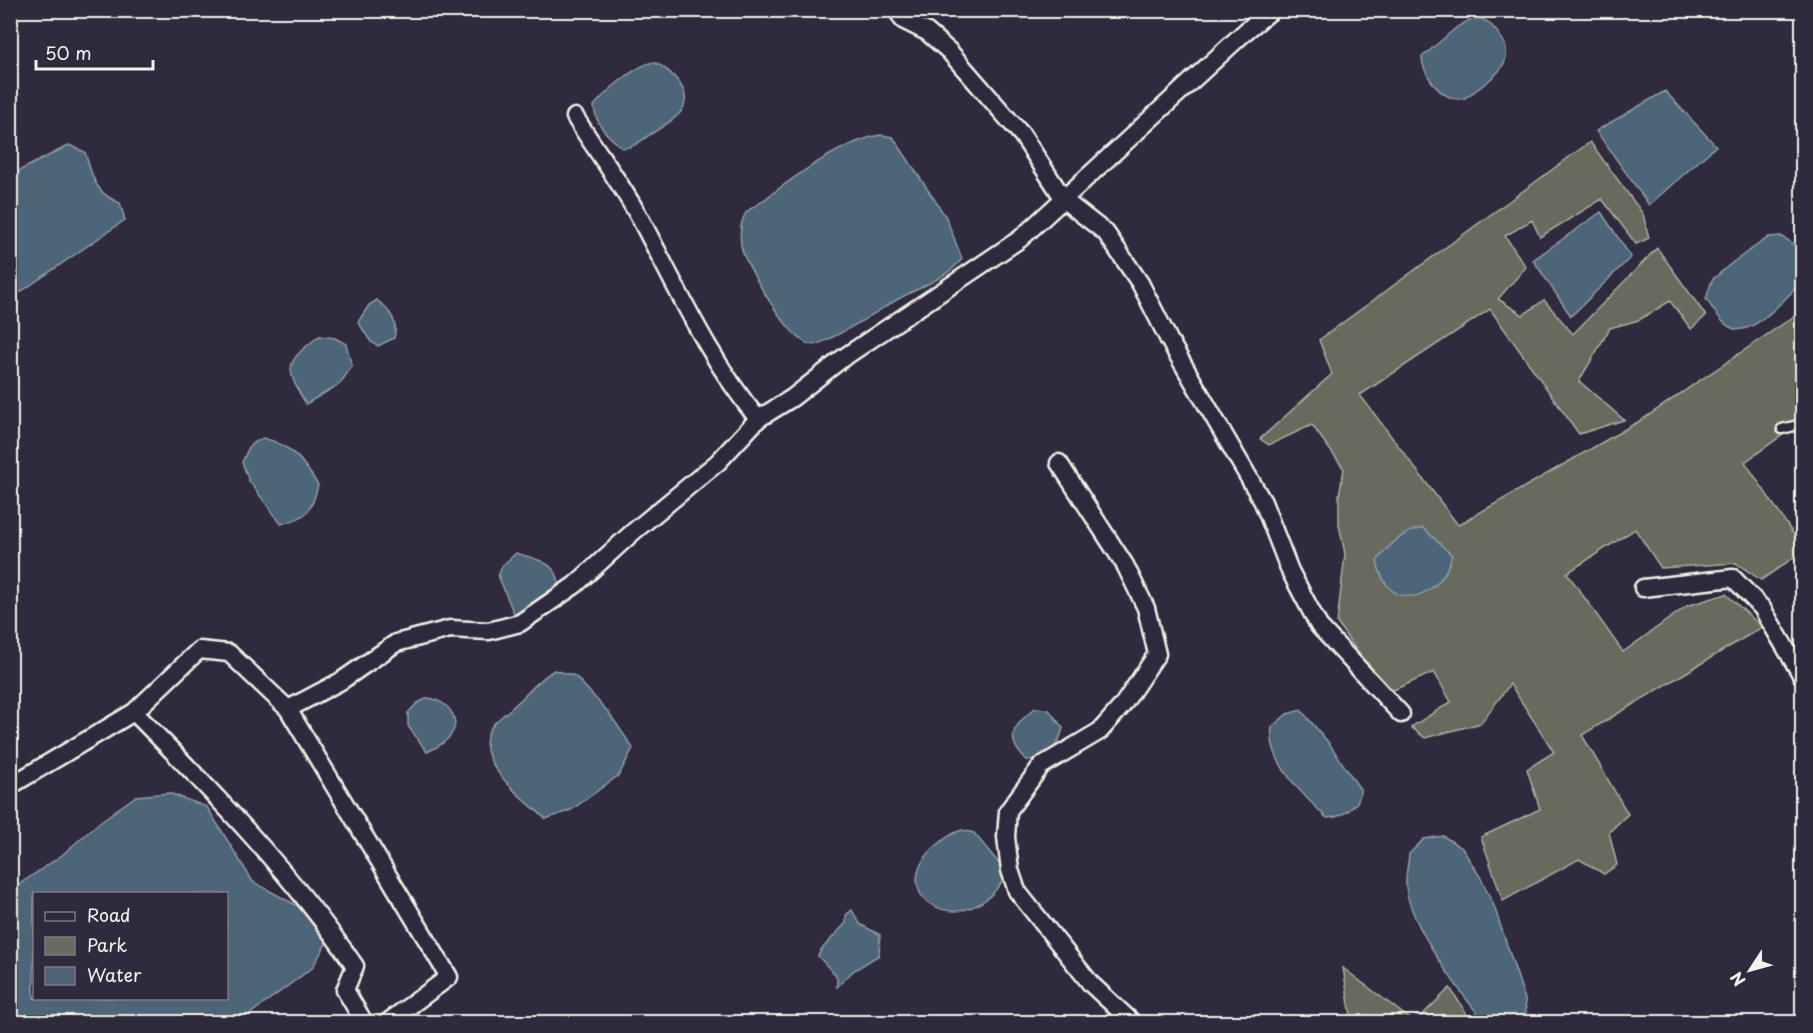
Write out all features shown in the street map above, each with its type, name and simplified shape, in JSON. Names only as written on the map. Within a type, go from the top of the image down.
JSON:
[{"type":"street","points":[[897,10],[903,20],[927,32],[949,51],[1022,135],[1065,201],[1106,233],[1140,283],[1169,340],[1263,502],[1290,571],[1318,626],[1401,714]]},
{"type":"street","points":[[288,709],[341,681],[396,643],[450,629],[489,631],[520,623],[574,585],[633,532],[718,462],[758,419],[792,398],[843,358],[1020,239],[1065,201],[1247,30],[1272,10]]},
{"type":"street","points":[[575,117],[641,219],[676,291],[726,377],[758,419]]},
{"type":"street","points":[[1059,463],[1125,565],[1146,608],[1157,654],[1122,706],[1100,731],[1041,766],[1016,798],[1008,811],[1006,837],[1010,870],[1017,891],[1037,920],[1090,984],[1132,1023]]},
{"type":"street","points":[[1643,588],[1733,578],[1761,608],[1803,676]]},
{"type":"street","points":[[10,786],[134,712],[199,651],[229,653],[288,709],[449,977],[388,1023]]},
{"type":"street","points":[[134,712],[196,776],[328,927],[355,966],[345,990],[364,1023]]},
{"type":"lane","points":[[1782,429],[1803,424]]},
{"type":"green space","points":[[1590,142],[1643,214],[1649,238],[1636,244],[1602,199],[1540,237],[1532,220],[1505,236],[1526,267],[1498,299],[1523,315],[1544,300],[1573,334],[1657,248],[1706,316],[1691,329],[1670,301],[1639,320],[1610,328],[1579,381],[1624,420],[1579,434],[1490,309],[1360,395],[1458,525],[1643,419],[1802,311],[1802,354],[1798,360],[1802,369],[1802,421],[1745,462],[1802,547],[1802,552],[1761,580],[1736,563],[1661,568],[1635,529],[1567,573],[1623,652],[1687,606],[1726,594],[1762,627],[1582,735],[1628,814],[1609,832],[1617,865],[1604,874],[1579,859],[1503,901],[1481,837],[1540,809],[1527,769],[1554,752],[1510,684],[1481,723],[1425,738],[1411,727],[1451,702],[1434,672],[1387,693],[1337,623],[1345,554],[1339,525],[1339,495],[1344,469],[1312,425],[1269,445],[1260,439],[1332,374],[1319,340]]},
{"type":"green space","points":[[1343,968],[1414,1022],[1352,1022]]},
{"type":"green space","points":[[1450,988],[1472,1022],[1415,1022]]},
{"type":"water","points":[[1475,17],[1483,19],[1495,29],[1505,46],[1506,55],[1504,64],[1491,79],[1465,98],[1457,99],[1443,93],[1430,80],[1422,57],[1457,27]]},
{"type":"water","points":[[654,62],[668,71],[680,84],[684,91],[684,106],[679,114],[666,125],[634,145],[622,148],[600,125],[594,106],[622,80],[639,68]]},
{"type":"water","points":[[1665,91],[1716,146],[1649,205],[1596,131]]},
{"type":"water","points":[[880,135],[893,137],[946,217],[962,259],[939,278],[840,334],[813,345],[804,342],[783,321],[747,263],[740,238],[742,222],[749,210],[818,162],[849,145]]},
{"type":"water","points":[[69,145],[85,152],[96,183],[111,199],[120,203],[125,220],[19,293],[11,295],[11,175]]},
{"type":"water","points":[[1601,212],[1631,257],[1571,316],[1533,260]]},
{"type":"water","points":[[1781,236],[1795,245],[1801,254],[1802,281],[1762,320],[1743,329],[1730,327],[1722,321],[1706,299],[1712,280],[1769,237]]},
{"type":"water","points":[[377,300],[389,312],[395,326],[394,338],[378,346],[371,342],[358,322],[369,305]]},
{"type":"water","points":[[319,336],[335,338],[346,344],[352,366],[340,384],[306,404],[291,373],[292,366],[300,352]]},
{"type":"water","points":[[263,438],[282,445],[296,455],[318,485],[311,507],[303,516],[290,522],[281,524],[249,481],[242,462],[250,445]]},
{"type":"water","points":[[1423,528],[1452,555],[1446,571],[1426,592],[1414,596],[1402,595],[1391,590],[1383,578],[1377,561],[1397,540],[1409,532]]},
{"type":"water","points":[[516,553],[549,565],[554,570],[559,583],[539,602],[514,614],[498,575],[503,565]]},
{"type":"water","points":[[554,670],[575,676],[609,713],[633,748],[619,775],[571,810],[546,819],[502,778],[487,752],[487,739],[494,723]]},
{"type":"water","points":[[428,698],[436,700],[449,709],[455,721],[451,735],[440,745],[427,752],[408,726],[408,713],[417,703]]},
{"type":"water","points":[[1035,708],[1049,710],[1063,728],[1058,741],[1050,751],[1040,758],[1026,760],[1015,745],[1014,732],[1022,720]]},
{"type":"water","points":[[1301,710],[1328,742],[1360,789],[1358,801],[1354,806],[1338,816],[1327,818],[1298,789],[1275,753],[1272,727],[1287,714]]},
{"type":"water","points":[[169,793],[207,807],[253,882],[298,906],[327,942],[312,968],[239,1022],[11,1022],[11,890],[62,855],[101,821],[136,796]]},
{"type":"water","points":[[962,830],[974,833],[1007,873],[991,895],[972,907],[953,911],[936,907],[923,897],[917,883],[920,866],[935,847],[944,839]]},
{"type":"water","points":[[1443,836],[1462,848],[1481,878],[1494,906],[1525,999],[1526,1013],[1517,1022],[1484,1022],[1437,957],[1409,903],[1406,875],[1409,854],[1424,839]]},
{"type":"water","points":[[852,910],[860,924],[880,935],[879,955],[853,971],[837,987],[837,977],[818,956],[846,923],[846,915]]}]
